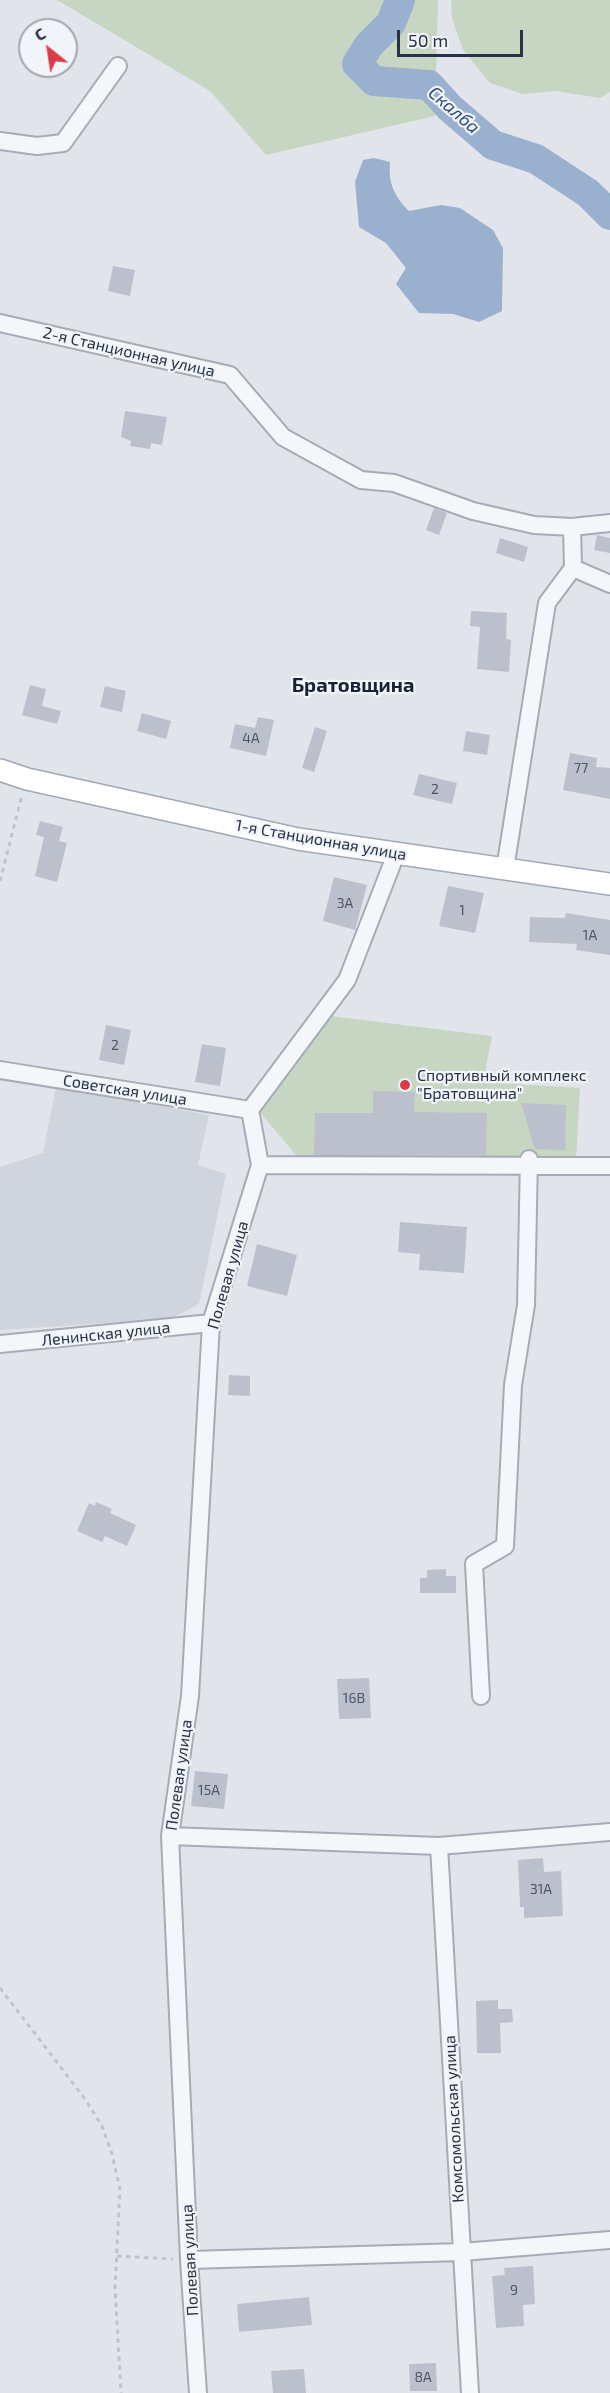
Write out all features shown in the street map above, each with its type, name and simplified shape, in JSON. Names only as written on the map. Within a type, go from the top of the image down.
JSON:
[{"type":"main road","name":"1-я Станционная улица","points":[[0,770],[27,779],[298,839],[610,884]]},
{"type":"street","points":[[0,141],[37,146],[63,142],[118,66]]},
{"type":"street","name":"2-я Станционная улица","points":[[0,323],[230,375],[283,437],[361,480],[394,483],[483,514],[534,525],[572,527],[610,523]]},
{"type":"street","points":[[506,869],[547,603],[573,568],[572,527]]},
{"type":"street","points":[[573,568],[610,584]]},
{"type":"street","points":[[396,854],[347,980],[250,1110],[260,1165],[529,1162],[610,1166]]},
{"type":"street","name":"Советская улица","points":[[0,1070],[250,1110]]},
{"type":"street","points":[[481,1696],[474,1564],[505,1546],[513,1385],[526,1305],[529,1162]]},
{"type":"street","name":"Полевая улица","points":[[198,2393],[189,2260],[170,1836],[190,1696],[211,1323],[260,1165]]},
{"type":"street","name":"Ленинская улица","points":[[0,1344],[211,1323]]},
{"type":"street","points":[[170,1836],[439,1846],[610,1832]]},
{"type":"street","name":"Комсомольская улица","points":[[439,1846],[470,2393]]},
{"type":"street","points":[[189,2260],[462,2252],[610,2240]]},
{"type":"path","points":[[0,881],[27,779]]},
{"type":"path","points":[[0,1988],[102,2126],[112,2154],[120,2190],[115,2287],[120,2393]]},
{"type":"path","points":[[117,2256],[189,2260]]},
{"type":"shaded area","points":[[56,1087],[209,1115],[198,1165],[226,1174],[199,1304],[170,1319],[0,1330],[0,1167],[43,1153]]},
{"type":"green space","points":[[57,0],[438,0],[435,116],[266,155],[210,91]]},
{"type":"green space","points":[[451,0],[610,0],[610,92],[600,98],[555,91],[523,94],[490,83],[463,50],[452,18]]},
{"type":"green space","name":"Спортивный комплекс \"Братовщина\"","points":[[330,1016],[492,1036],[483,1082],[580,1088],[576,1159],[300,1160],[259,1111]]},
{"type":"water","points":[[374,158],[390,162],[393,189],[409,211],[441,205],[460,208],[493,230],[503,248],[502,311],[479,322],[453,314],[419,313],[396,284],[406,268],[386,243],[359,227],[355,182],[363,160]]},
{"type":"building","points":[[113,266],[135,270],[130,296],[108,291]]},
{"type":"building","points":[[125,411],[167,417],[162,445],[151,443],[150,449],[130,446],[131,441],[121,437]]},
{"type":"building","points":[[434,508],[447,513],[439,535],[426,530]]},
{"type":"building","points":[[597,535],[610,538],[610,553],[594,550]]},
{"type":"building","points":[[500,538],[528,547],[524,562],[496,553]]},
{"type":"building","points":[[471,611],[507,613],[506,639],[511,640],[509,672],[477,669],[480,627],[470,626]]},
{"type":"building","points":[[30,685],[46,689],[42,706],[61,711],[57,724],[22,715]]},
{"type":"building","points":[[105,686],[126,691],[122,712],[100,707]]},
{"type":"building","points":[[142,713],[171,721],[166,739],[137,731]]},
{"type":"building","points":[[258,717],[274,720],[266,756],[230,748],[235,724],[255,728]]},
{"type":"building","points":[[315,727],[327,731],[314,772],[302,768]]},
{"type":"building","points":[[466,731],[490,735],[487,755],[463,751]]},
{"type":"building","points":[[570,753],[597,758],[596,767],[610,768],[610,799],[563,790]]},
{"type":"building","points":[[419,774],[457,783],[452,804],[413,795]]},
{"type":"building","points":[[40,821],[63,827],[59,841],[67,843],[57,882],[35,876],[44,837],[36,835]]},
{"type":"building","points":[[334,877],[367,885],[355,930],[323,921]]},
{"type":"building","points":[[448,886],[484,893],[475,933],[439,926]]},
{"type":"building","points":[[566,913],[610,920],[610,955],[576,950],[577,944],[529,942],[530,917],[565,918]]},
{"type":"building","points":[[106,1025],[131,1030],[124,1065],[99,1060]]},
{"type":"building","points":[[202,1044],[226,1048],[220,1086],[195,1082]]},
{"type":"building","points":[[373,1091],[415,1092],[414,1112],[487,1113],[486,1155],[314,1155],[315,1113],[373,1113]]},
{"type":"building","points":[[521,1103],[566,1105],[565,1150],[535,1149]]},
{"type":"building","points":[[400,1222],[467,1227],[464,1273],[419,1270],[420,1254],[398,1252]]},
{"type":"building","points":[[257,1244],[297,1255],[287,1296],[247,1286]]},
{"type":"building","points":[[229,1375],[250,1376],[250,1396],[228,1395]]},
{"type":"building","points":[[96,1502],[112,1509],[110,1513],[136,1525],[127,1546],[105,1536],[102,1542],[77,1531],[89,1503],[95,1506]]},
{"type":"building","points":[[446,1569],[446,1576],[456,1576],[456,1593],[420,1593],[420,1578],[427,1578],[427,1570]]},
{"type":"building","points":[[369,1678],[371,1718],[339,1719],[337,1679]]},
{"type":"building","points":[[195,1771],[228,1774],[224,1809],[191,1806]]},
{"type":"building","points":[[543,1858],[544,1872],[561,1871],[563,1916],[524,1918],[524,1907],[520,1907],[518,1860]]},
{"type":"building","points":[[498,2000],[498,2009],[512,2009],[513,2022],[500,2023],[501,2053],[477,2053],[476,2001]]},
{"type":"building","points":[[533,2266],[535,2304],[523,2305],[524,2326],[496,2328],[492,2276],[505,2275],[504,2268]]},
{"type":"building","points":[[309,2297],[312,2325],[239,2332],[237,2304]]},
{"type":"building","points":[[436,2363],[437,2391],[410,2391],[409,2364]]},
{"type":"building","points":[[304,2369],[306,2393],[273,2393],[271,2371]]},
{"type":"waterway","name":"Скалба","points":[[400,0],[391,23],[369,45],[357,64],[374,81],[429,85],[450,108],[493,145],[536,159],[588,193],[610,215]]},
{"type":"place","name":"Спортивный комплекс \"Братовщина\"","points":[[405,1085]]},
{"type":"district","name":"Братовщина","points":[[353,685]]}]
